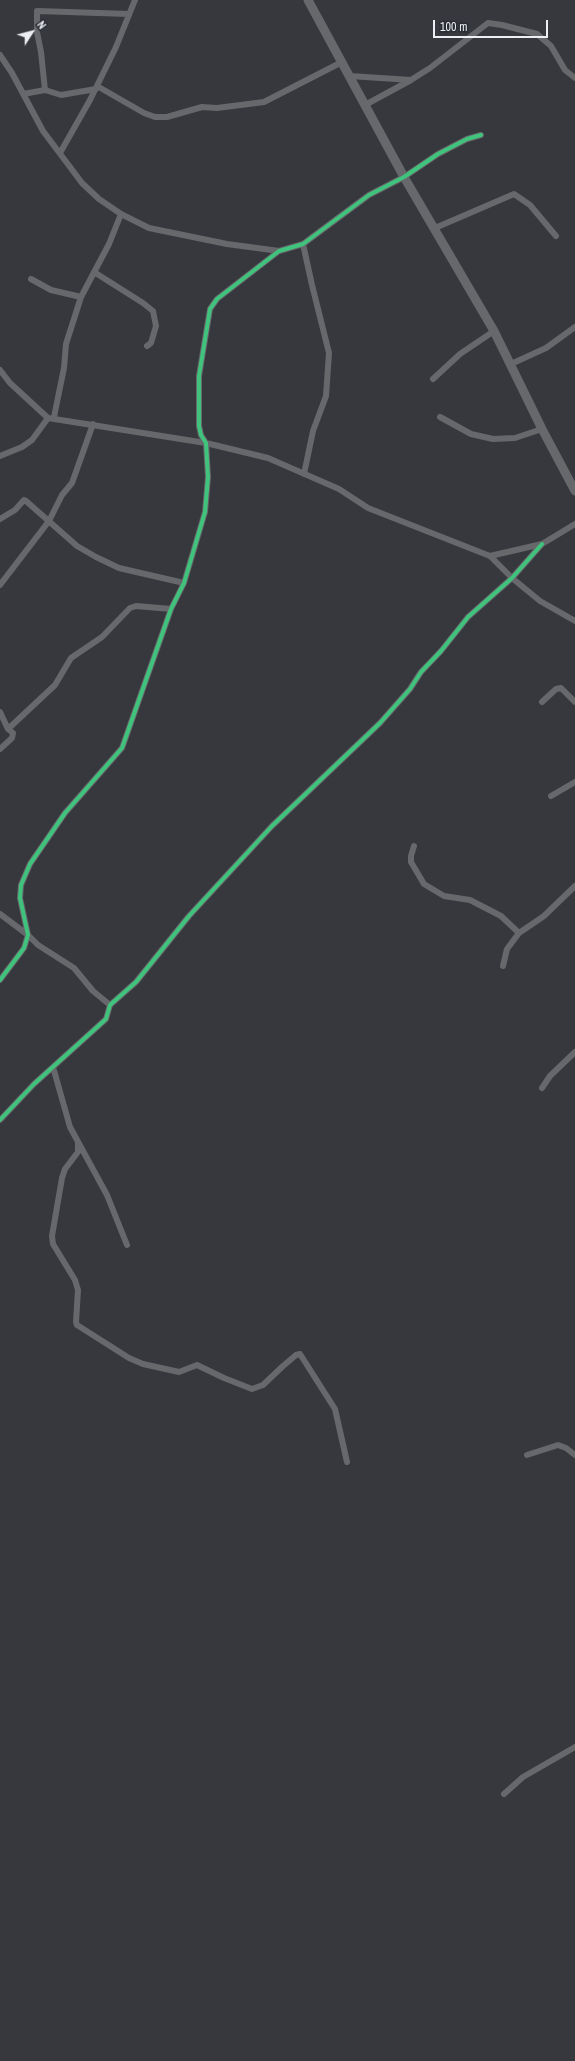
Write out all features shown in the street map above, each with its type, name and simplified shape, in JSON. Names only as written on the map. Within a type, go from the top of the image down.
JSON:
[{"type":"street","points":[[60,152],[96,87],[136,0]]},
{"type":"street","points":[[308,0],[404,176],[494,331],[542,429],[575,491]]},
{"type":"street","points":[[45,90],[41,52],[37,32],[37,11],[129,14]]},
{"type":"street","points":[[365,105],[430,68],[488,23],[537,34],[551,46],[565,70],[575,78]]},
{"type":"street","points":[[0,56],[43,131],[82,183],[99,199],[121,214],[149,228],[227,244],[279,251]]},
{"type":"street","points":[[23,94],[45,90],[61,95],[96,87],[144,113],[155,117],[168,117],[202,107],[217,108],[264,102],[342,62]]},
{"type":"street","points":[[350,76],[411,80]]},
{"type":"street","points":[[0,980],[24,948],[28,935],[20,898],[22,886],[30,864],[65,814],[122,748],[171,608],[184,583],[205,512],[208,477],[206,443],[201,435],[199,426],[199,376],[210,309],[217,299],[279,251],[303,244],[369,195],[404,176],[438,154],[467,139],[481,135]]},
{"type":"street","points":[[435,228],[514,194],[530,205],[556,236]]},
{"type":"street","points":[[0,456],[22,447],[32,440],[51,417],[64,368],[66,344],[80,297],[109,244],[121,214]]},
{"type":"street","points":[[303,244],[329,352],[326,396],[313,431],[304,474]]},
{"type":"street","points":[[94,272],[143,302],[153,311],[156,317],[156,326],[151,344],[147,346]]},
{"type":"street","points":[[31,279],[51,290],[80,297]]},
{"type":"street","points":[[511,364],[546,348],[575,327]]},
{"type":"street","points":[[433,379],[460,354],[494,331]]},
{"type":"street","points":[[0,370],[10,384],[51,417],[206,443],[251,453],[339,489],[368,508],[490,556],[512,578],[540,601],[575,621]]},
{"type":"street","points":[[440,417],[471,434],[493,439],[515,438],[542,429]]},
{"type":"street","points":[[0,584],[49,521],[62,495],[72,483],[93,424]]},
{"type":"street","points":[[0,519],[15,510],[24,500],[77,546],[119,568],[184,583]]},
{"type":"street","points":[[0,1120],[53,1067],[106,1019],[110,1005],[136,982],[189,916],[272,826],[380,723],[410,689],[421,672],[441,651],[468,617],[512,578],[542,544],[575,524]]},
{"type":"street","points":[[490,556],[542,544]]},
{"type":"street","points":[[8,729],[55,685],[71,658],[102,636],[130,608],[136,606],[171,608]]},
{"type":"street","points":[[542,702],[556,689],[561,688],[575,702]]},
{"type":"street","points":[[0,712],[8,729],[13,732],[12,738],[0,749]]},
{"type":"street","points":[[551,796],[575,782]]},
{"type":"street","points":[[414,846],[411,862],[424,884],[444,896],[470,900],[501,916],[519,933]]},
{"type":"street","points":[[503,966],[507,949],[519,933],[544,916],[575,886]]},
{"type":"street","points":[[0,914],[28,935],[38,945],[74,968],[93,991],[110,1005]]},
{"type":"street","points":[[542,1088],[550,1076],[575,1052]]},
{"type":"street","points":[[53,1067],[70,1127],[107,1195],[127,1244]]},
{"type":"street","points":[[78,1143],[78,1152],[65,1169],[62,1178],[52,1236],[53,1244],[75,1280],[78,1290],[77,1325],[129,1358],[143,1364],[179,1372],[196,1366],[252,1389],[263,1385],[287,1362],[296,1355],[300,1354],[335,1409],[347,1462]]},
{"type":"street","points":[[527,1455],[558,1445],[566,1448],[575,1455]]},
{"type":"street","points":[[504,1794],[523,1777],[575,1747]]},
{"type":"cycle path","points":[[0,980],[24,948],[28,935],[20,898],[21,885],[30,864],[65,813],[122,748],[171,609],[184,583],[205,512],[208,477],[206,443],[201,435],[199,426],[199,376],[210,309],[217,299],[279,251],[303,244],[369,195],[404,177],[438,154],[467,139],[481,135]]},
{"type":"cycle path","points":[[0,1120],[34,1084],[106,1019],[110,1005],[136,982],[189,916],[272,826],[380,723],[410,689],[421,672],[441,651],[468,617],[512,578],[542,544]]}]
